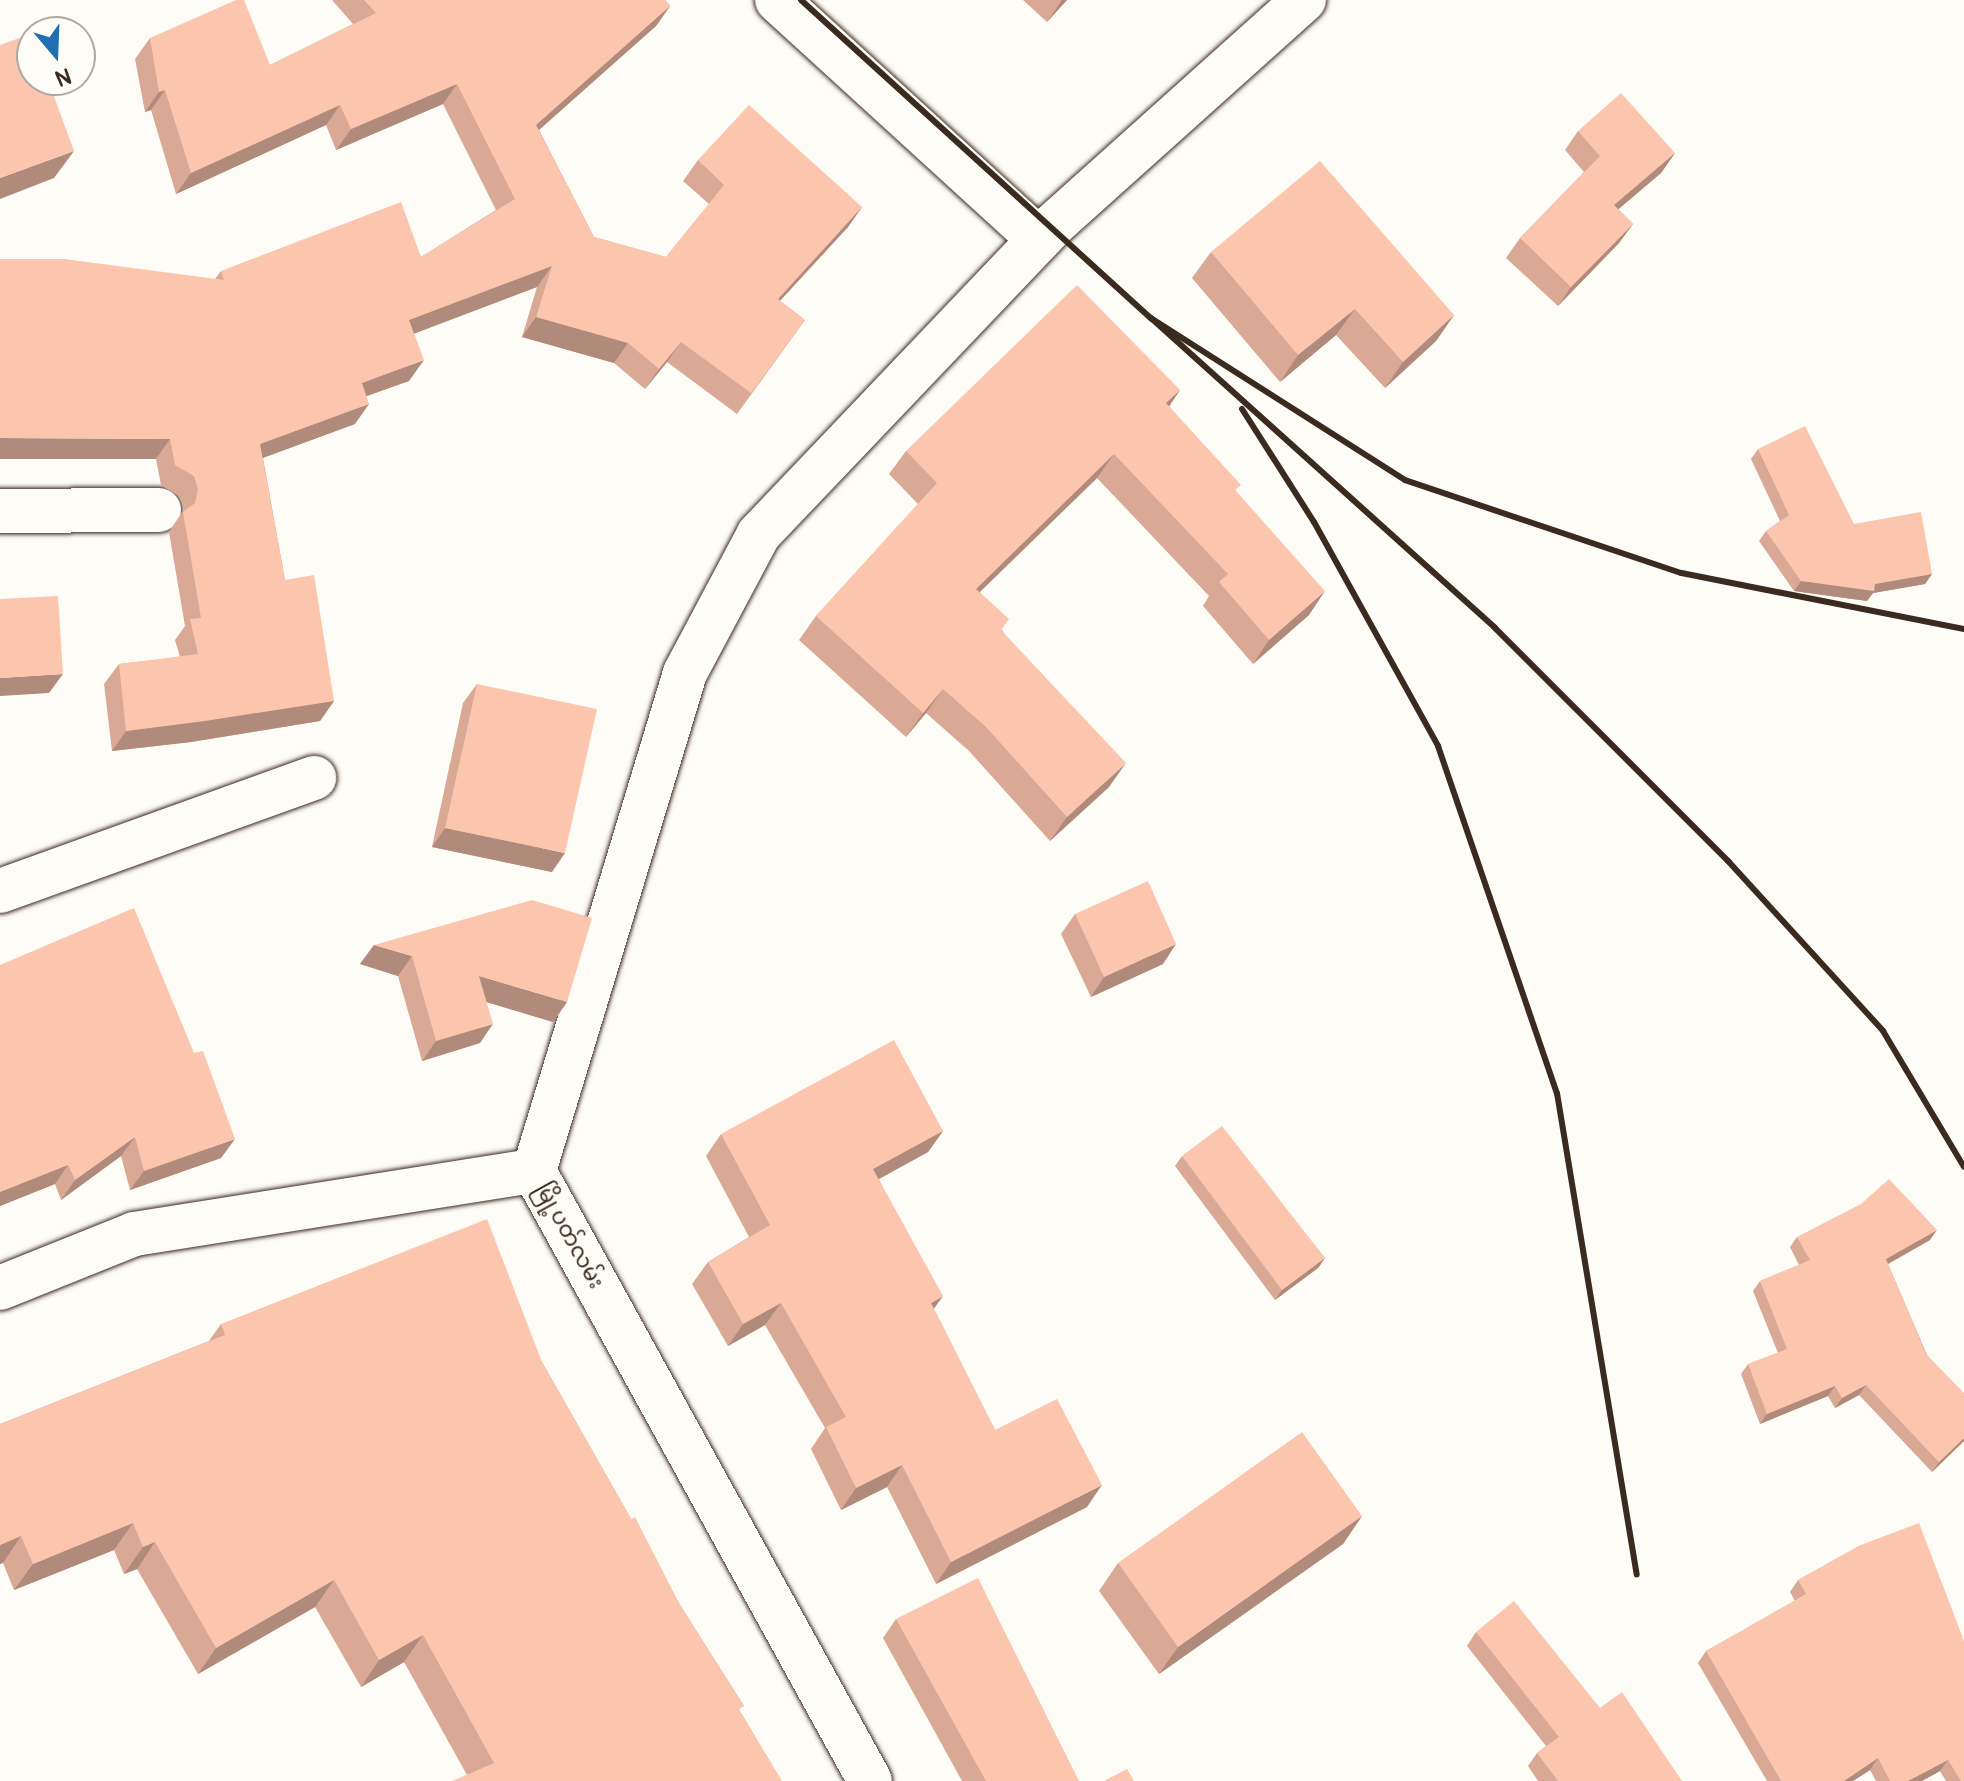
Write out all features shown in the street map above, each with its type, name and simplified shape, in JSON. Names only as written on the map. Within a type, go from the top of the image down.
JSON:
[{"type":"street","points":[[777,0],[1039,239]]},
{"type":"street","points":[[534,1171],[685,673],[759,534],[1039,239],[1304,0]]},
{"type":"street","points":[[0,511],[159,510]]},
{"type":"street","points":[[0,891],[314,778]]},
{"type":"street","name":"မြို့ပတ်လမ်း","points":[[0,1288],[134,1234],[534,1171],[870,1781]]},
{"type":"building","points":[[236,0],[244,0],[270,65],[376,13],[364,0],[665,0],[670,6],[536,125],[594,237],[666,257],[724,185],[698,160],[749,105],[862,207],[778,299],[805,320],[751,393],[681,342],[659,369],[628,343],[536,317],[552,266],[409,320],[424,360],[362,383],[369,404],[260,444],[285,580],[314,575],[334,701],[126,731],[119,664],[198,654],[190,619],[201,618],[183,512],[195,503],[198,489],[194,476],[175,465],[170,439],[0,438],[0,259],[64,259],[224,280],[221,271],[401,202],[421,257],[515,199],[457,84],[351,129],[340,105],[191,173],[165,90],[159,92],[150,38]]},
{"type":"building","points":[[16,39],[16,96],[54,96],[74,151],[0,178],[0,45]]},
{"type":"building","points":[[1621,93],[1675,153],[1614,205],[1633,224],[1571,287],[1520,238],[1600,156],[1578,131]]},
{"type":"building","points":[[1320,161],[1454,315],[1403,362],[1355,309],[1298,355],[1211,252]]},
{"type":"building","points":[[1077,285],[1180,390],[1166,403],[1241,485],[1235,490],[1325,591],[1269,640],[1219,582],[1228,574],[1114,454],[976,589],[1009,619],[1001,630],[1126,763],[1067,817],[986,727],[943,689],[923,713],[816,616],[937,483],[906,451]]},
{"type":"building","points":[[1805,426],[1854,524],[1921,512],[1932,574],[1875,584],[1874,591],[1801,581],[1766,531],[1789,515],[1758,449]]},
{"type":"building","points":[[58,596],[63,674],[0,678],[0,599]]},
{"type":"building","points":[[477,684],[597,709],[565,853],[445,828]]},
{"type":"building","points":[[1148,881],[1176,944],[1104,977],[1075,914]]},
{"type":"building","points":[[532,900],[592,918],[567,1002],[479,976],[493,1024],[436,1041],[412,956],[374,945]]},
{"type":"building","points":[[134,908],[194,1053],[203,1051],[235,1139],[144,1171],[135,1137],[75,1180],[68,1165],[0,1192],[0,965]]},
{"type":"building","points":[[894,1040],[943,1131],[873,1169],[943,1296],[931,1303],[995,1430],[1057,1399],[1102,1485],[951,1562],[902,1465],[856,1488],[826,1427],[846,1417],[781,1303],[743,1324],[708,1262],[770,1225],[721,1134]]},
{"type":"building","points":[[1222,1126],[1325,1258],[1282,1290],[1182,1156]]},
{"type":"building","points":[[1889,1179],[1937,1230],[1886,1259],[1926,1354],[1964,1393],[1964,1438],[1939,1462],[1866,1385],[1842,1398],[1835,1386],[1767,1414],[1748,1364],[1787,1349],[1760,1281],[1810,1260],[1797,1237],[1861,1204]]},
{"type":"building","points":[[487,1219],[542,1362],[631,1519],[635,1517],[680,1605],[744,1706],[739,1709],[782,1781],[452,1781],[494,1763],[423,1635],[379,1660],[334,1580],[216,1648],[155,1542],[143,1547],[133,1523],[33,1564],[21,1536],[0,1545],[0,1424],[225,1335],[221,1324]]},
{"type":"building","points":[[1302,1432],[1362,1516],[1178,1647],[1118,1563]]},
{"type":"building","points":[[1919,1523],[1964,1641],[1964,1781],[1948,1760],[1908,1781],[1890,1781],[1878,1758],[1844,1781],[1781,1781],[1706,1651],[1806,1594],[1798,1580],[1861,1545]]},
{"type":"building","points":[[978,1578],[1079,1781],[986,1781],[896,1619]]},
{"type":"building","points":[[1514,1601],[1600,1708],[1622,1692],[1682,1781],[1558,1781],[1537,1753],[1559,1737],[1476,1632]]},
{"type":"building","points":[[1127,1769],[1134,1781],[1104,1781]]},
{"type":"railway","points":[[801,0],[1151,318]]},
{"type":"railway","points":[[1964,629],[1681,573],[1405,480],[1151,318],[1495,628],[1728,861],[1883,1031],[1964,1167]]},
{"type":"railway","points":[[1242,409],[1314,522],[1438,746],[1557,1093],[1637,1574]]}]
